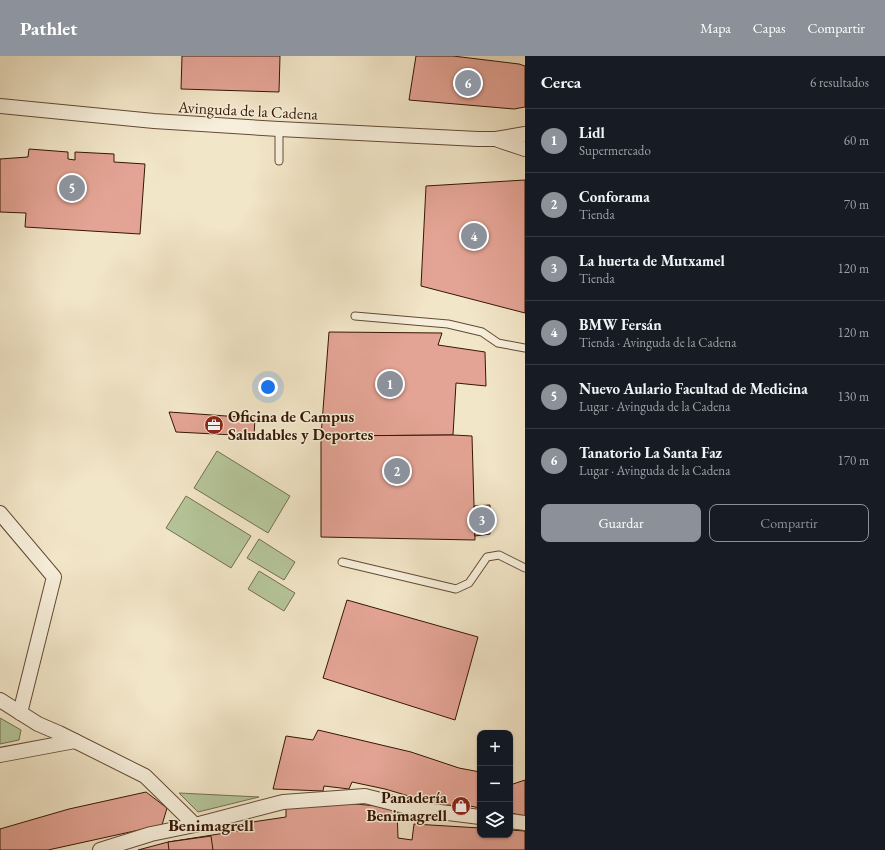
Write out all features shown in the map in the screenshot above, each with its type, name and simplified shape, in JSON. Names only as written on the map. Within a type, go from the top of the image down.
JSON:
[{"type":"street","name":"Avinguda de la Cadena","points":[[0,106],[154,121],[279,129],[496,139],[525,134]]},
{"type":"street","name":"Avinguda de la Cadena","points":[[496,139],[525,149]]},
{"type":"street","points":[[0,513],[54,577],[20,713]]},
{"type":"street","points":[[0,700],[38,724],[145,776],[195,825]]},
{"type":"street","points":[[0,755],[75,741]]},
{"type":"street","points":[[100,850],[151,834],[195,825],[283,802],[365,796],[416,809],[477,817]]},
{"type":"street","points":[[513,821],[525,823]]},
{"type":"lane","points":[[279,129],[279,161]]},
{"type":"lane","points":[[355,316],[448,324],[482,332],[498,343],[525,348]]},
{"type":"lane","points":[[342,562],[456,589],[469,584],[487,557],[500,555],[525,568]]},
{"type":"green space","points":[[217,451],[290,496],[268,533],[194,488]]},
{"type":"green space","points":[[186,496],[251,536],[231,568],[166,528]]},
{"type":"green space","points":[[259,539],[295,562],[284,580],[247,558]]},
{"type":"green space","points":[[259,571],[295,593],[284,611],[248,589]]},
{"type":"green space","points":[[0,718],[21,730],[19,740],[0,744]]},
{"type":"green space","points":[[179,793],[259,797],[198,812]]},
{"type":"building","points":[[182,56],[280,56],[279,92],[181,89]]},
{"type":"building","points":[[416,56],[453,56],[525,66],[525,107],[514,109],[409,100]]},
{"type":"building","points":[[29,149],[68,152],[68,159],[75,160],[75,152],[114,154],[114,162],[145,164],[140,234],[25,227],[26,213],[0,212],[0,159],[28,157]]},
{"type":"building","points":[[525,180],[525,313],[421,286],[426,186]]},
{"type":"building","points":[[329,332],[442,333],[438,345],[485,352],[486,386],[456,383],[453,435],[321,436]]},
{"type":"building","name":"Oficina de Campus Saludables y Deportes","points":[[169,412],[255,418],[254,436],[176,432]]},
{"type":"building","points":[[321,436],[472,436],[475,540],[321,537]]},
{"type":"building","points":[[490,505],[490,534],[475,536],[474,506]]},
{"type":"building","points":[[347,600],[478,637],[455,720],[323,678]]},
{"type":"building","points":[[318,730],[411,752],[459,768],[477,771],[477,807],[444,805],[385,789],[352,782],[349,789],[324,786],[323,791],[273,789],[286,736],[313,740]]},
{"type":"building","points":[[525,780],[525,816],[513,814],[513,784]]},
{"type":"building","points":[[146,792],[167,808],[162,825],[48,850],[0,850],[0,829],[69,809]]},
{"type":"building","points":[[345,803],[397,809],[398,838],[412,840],[414,824],[477,828],[477,838],[513,838],[513,830],[525,831],[525,850],[138,850],[168,842],[238,831],[239,824],[286,817],[286,807]]},
{"type":"building","points":[[211,836],[213,850],[169,850],[168,842]]},
{"type":"place","name":"Tanatorio La Santa Faz","points":[[468,83]]},
{"type":"place","name":"Nuevo Aulario Facultad de Medicina","points":[[72,188]]},
{"type":"place","name":"BMW Fersán","points":[[474,236]]},
{"type":"place","name":"Lidl","points":[[390,384]]},
{"type":"place","name":"Oficina de Campus Saludables y Deportes","points":[[214,425]]},
{"type":"place","name":"Conforama","points":[[397,471]]},
{"type":"place","name":"La huerta de Mutxamel","points":[[482,520]]},
{"type":"place","name":"Panadería Benimagrell","points":[[461,806]]},
{"type":"district","name":"Benimagrell","points":[[211,825]]}]
